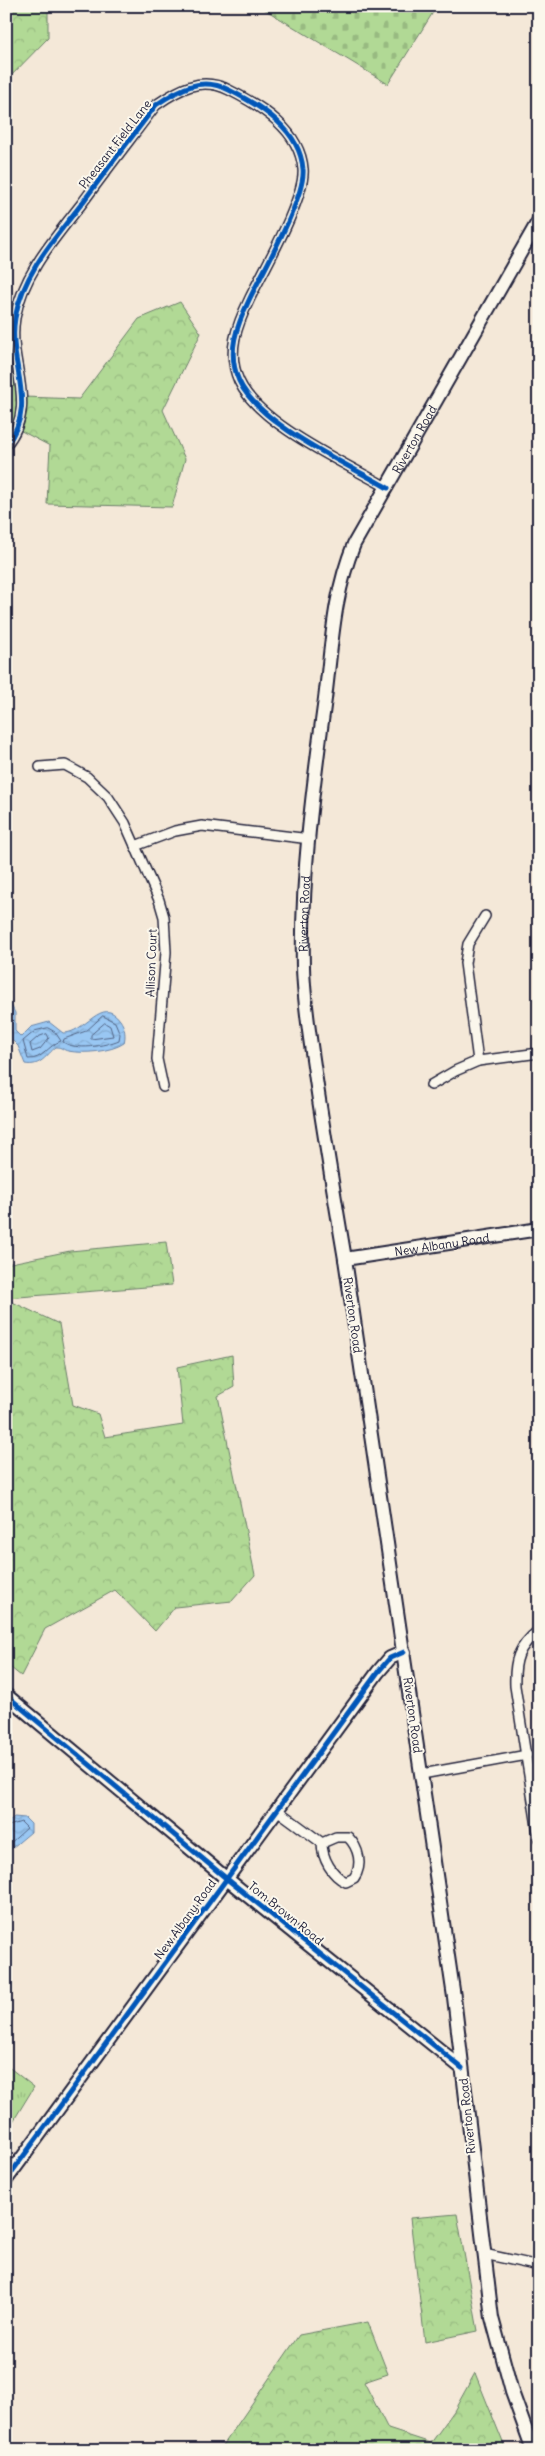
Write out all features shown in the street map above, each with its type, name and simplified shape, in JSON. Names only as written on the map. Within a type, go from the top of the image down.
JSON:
[{"type":"main road","name":"Riverton Road","points":[[534,2450],[512,2392],[492,2318],[454,1996],[345,1259],[326,1148],[305,996],[304,920],[310,839],[337,592],[354,544],[388,488],[423,422],[539,220]]},
{"type":"main road","name":"New Albany Road","points":[[345,1259],[539,1229]]},
{"type":"main road","name":"New Albany Road","points":[[6,2180],[378,1672],[390,1658],[404,1652]]},
{"type":"main road","name":"Tom Brown Road","points":[[6,1695],[227,1879],[462,2068]]},
{"type":"street","name":"Pheasant Field Lane","points":[[6,445],[15,435],[23,411],[14,345],[14,319],[21,294],[40,258],[156,105],[178,89],[204,83],[229,90],[262,110],[282,126],[298,146],[304,170],[294,205],[238,324],[233,353],[239,381],[263,414],[388,488]]},
{"type":"street","name":"Allison Court","points":[[40,767],[65,765],[86,777],[108,797],[125,823],[164,917],[166,952],[157,1060],[163,1087]]},
{"type":"street","points":[[135,846],[175,831],[202,826],[310,839]]},
{"type":"street","points":[[478,1061],[465,962],[468,944],[485,916]]},
{"type":"street","points":[[431,1085],[455,1071],[478,1061],[539,1053]]},
{"type":"street","points":[[539,1630],[522,1647],[514,1665],[515,1686],[539,1839]]},
{"type":"street","points":[[422,1774],[527,1755]]},
{"type":"street","points":[[277,1810],[322,1843]]},
{"type":"street","points":[[336,1837],[348,1837],[354,1843],[359,1863],[354,1878],[346,1882],[339,1879],[322,1853],[322,1843],[336,1837]]},
{"type":"street","points":[[484,2254],[539,2266]]},
{"type":"green space","points":[[6,6],[44,6],[48,9],[48,38],[6,81]]},
{"type":"green space","points":[[259,6],[437,6],[388,84]]},
{"type":"green space","points":[[180,302],[201,333],[163,410],[185,459],[172,507],[47,504],[50,446],[6,423],[6,363],[16,358],[24,397],[79,399],[139,319]]},
{"type":"green space","points":[[166,1242],[172,1285],[6,1298],[6,1264],[70,1251]]},
{"type":"green space","points":[[6,1299],[59,1324],[73,1405],[98,1414],[105,1437],[183,1425],[177,1367],[232,1355],[234,1387],[218,1396],[255,1575],[232,1601],[175,1607],[155,1631],[115,1590],[45,1629],[21,1676],[6,1664]]},
{"type":"green space","points":[[6,2065],[34,2087],[6,2133]]},
{"type":"green space","points":[[457,2214],[478,2331],[425,2342],[410,2218]]},
{"type":"green space","points":[[368,2322],[388,2374],[364,2382],[388,2429],[431,2443],[454,2411],[475,2373],[506,2450],[220,2450],[299,2335]]},
{"type":"water","points":[[6,995],[15,1013],[15,1031],[21,1037],[31,1027],[49,1022],[63,1033],[71,1032],[100,1013],[107,1012],[113,1013],[122,1023],[125,1031],[124,1043],[105,1050],[89,1052],[68,1051],[56,1047],[43,1060],[35,1064],[25,1064],[18,1046],[12,1040],[6,1045]]},
{"type":"water","points":[[14,1817],[25,1818],[31,1824],[31,1832],[6,1853],[6,1824]]},
{"type":"cycle path","points":[[6,445],[16,430],[21,414],[22,399],[15,351],[15,318],[25,286],[33,271],[52,242],[156,105],[173,94],[191,86],[209,84],[219,86],[241,96],[277,121],[295,142],[303,169],[298,197],[291,215],[237,328],[233,360],[239,381],[249,397],[284,427],[305,442],[388,488]]},
{"type":"cycle path","points":[[6,2180],[378,1672],[390,1658],[404,1652]]},
{"type":"cycle path","points":[[6,1695],[227,1879],[462,2068]]}]
